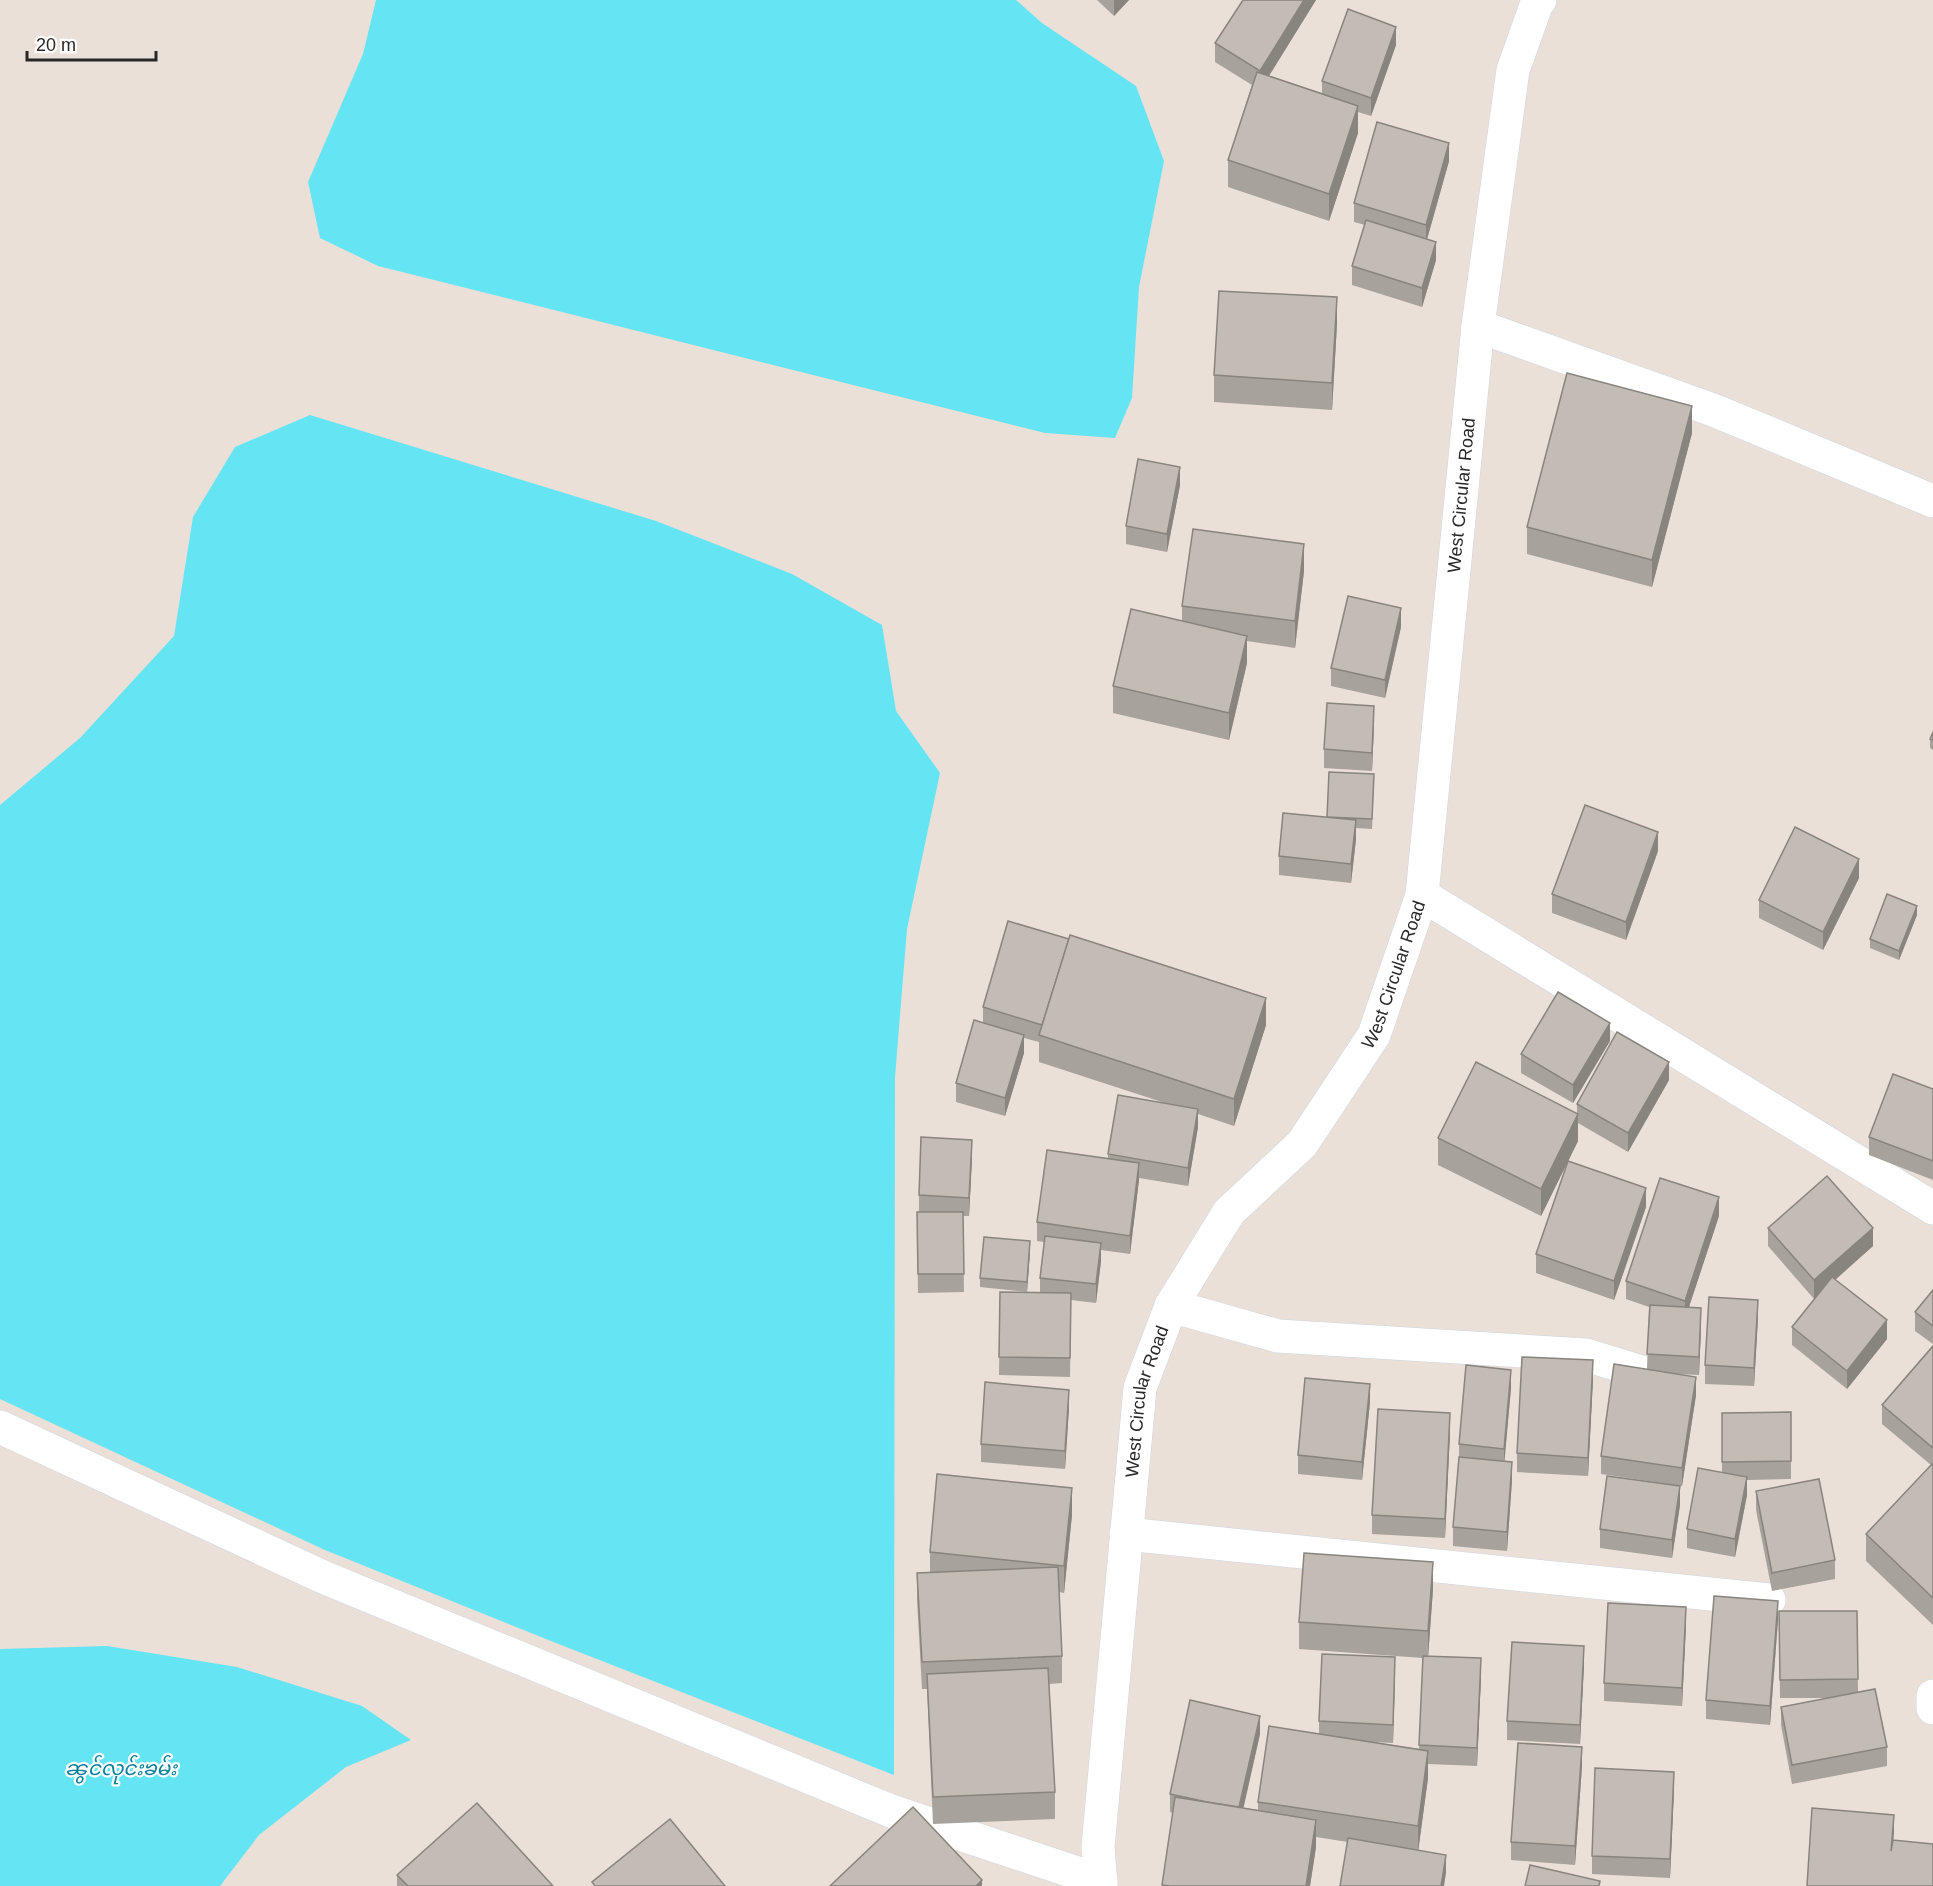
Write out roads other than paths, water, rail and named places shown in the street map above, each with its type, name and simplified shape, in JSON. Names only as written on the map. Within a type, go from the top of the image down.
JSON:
[{"type":"street","name":"West Circular Road","points":[[1101,1883],[1098,1847],[1140,1388],[1171,1306],[1230,1212],[1302,1144],[1374,1035],[1422,895],[1478,326],[1513,70],[1540,0]]},
{"type":"street","points":[[1478,326],[1713,411],[1933,501]]},
{"type":"street","points":[[1422,895],[1933,1208]]},
{"type":"street","points":[[1171,1306],[1278,1336],[1586,1355],[1661,1378]]},
{"type":"street","points":[[0,1427],[323,1577],[891,1811],[1101,1883]]},
{"type":"street","points":[[1126,1534],[1769,1600]]},
{"type":"street","points":[[1933,1696],[1933,1708]]},
{"type":"water","points":[[376,0],[1016,0],[1042,23],[1136,86],[1164,161],[1139,287],[1132,398],[1115,438],[1045,433],[378,266],[320,238],[308,182],[363,54]]},
{"type":"water","points":[[310,415],[656,521],[792,574],[882,625],[896,711],[940,773],[907,929],[895,1077],[894,1775],[325,1550],[0,1399],[0,805],[80,738],[174,636],[193,517],[235,447]]},
{"type":"water","name":"ၼွင်လုင်းၶမ်း","points":[[107,1646],[237,1667],[362,1706],[411,1740],[346,1767],[259,1835],[220,1886],[0,1886],[0,1649]]}]
